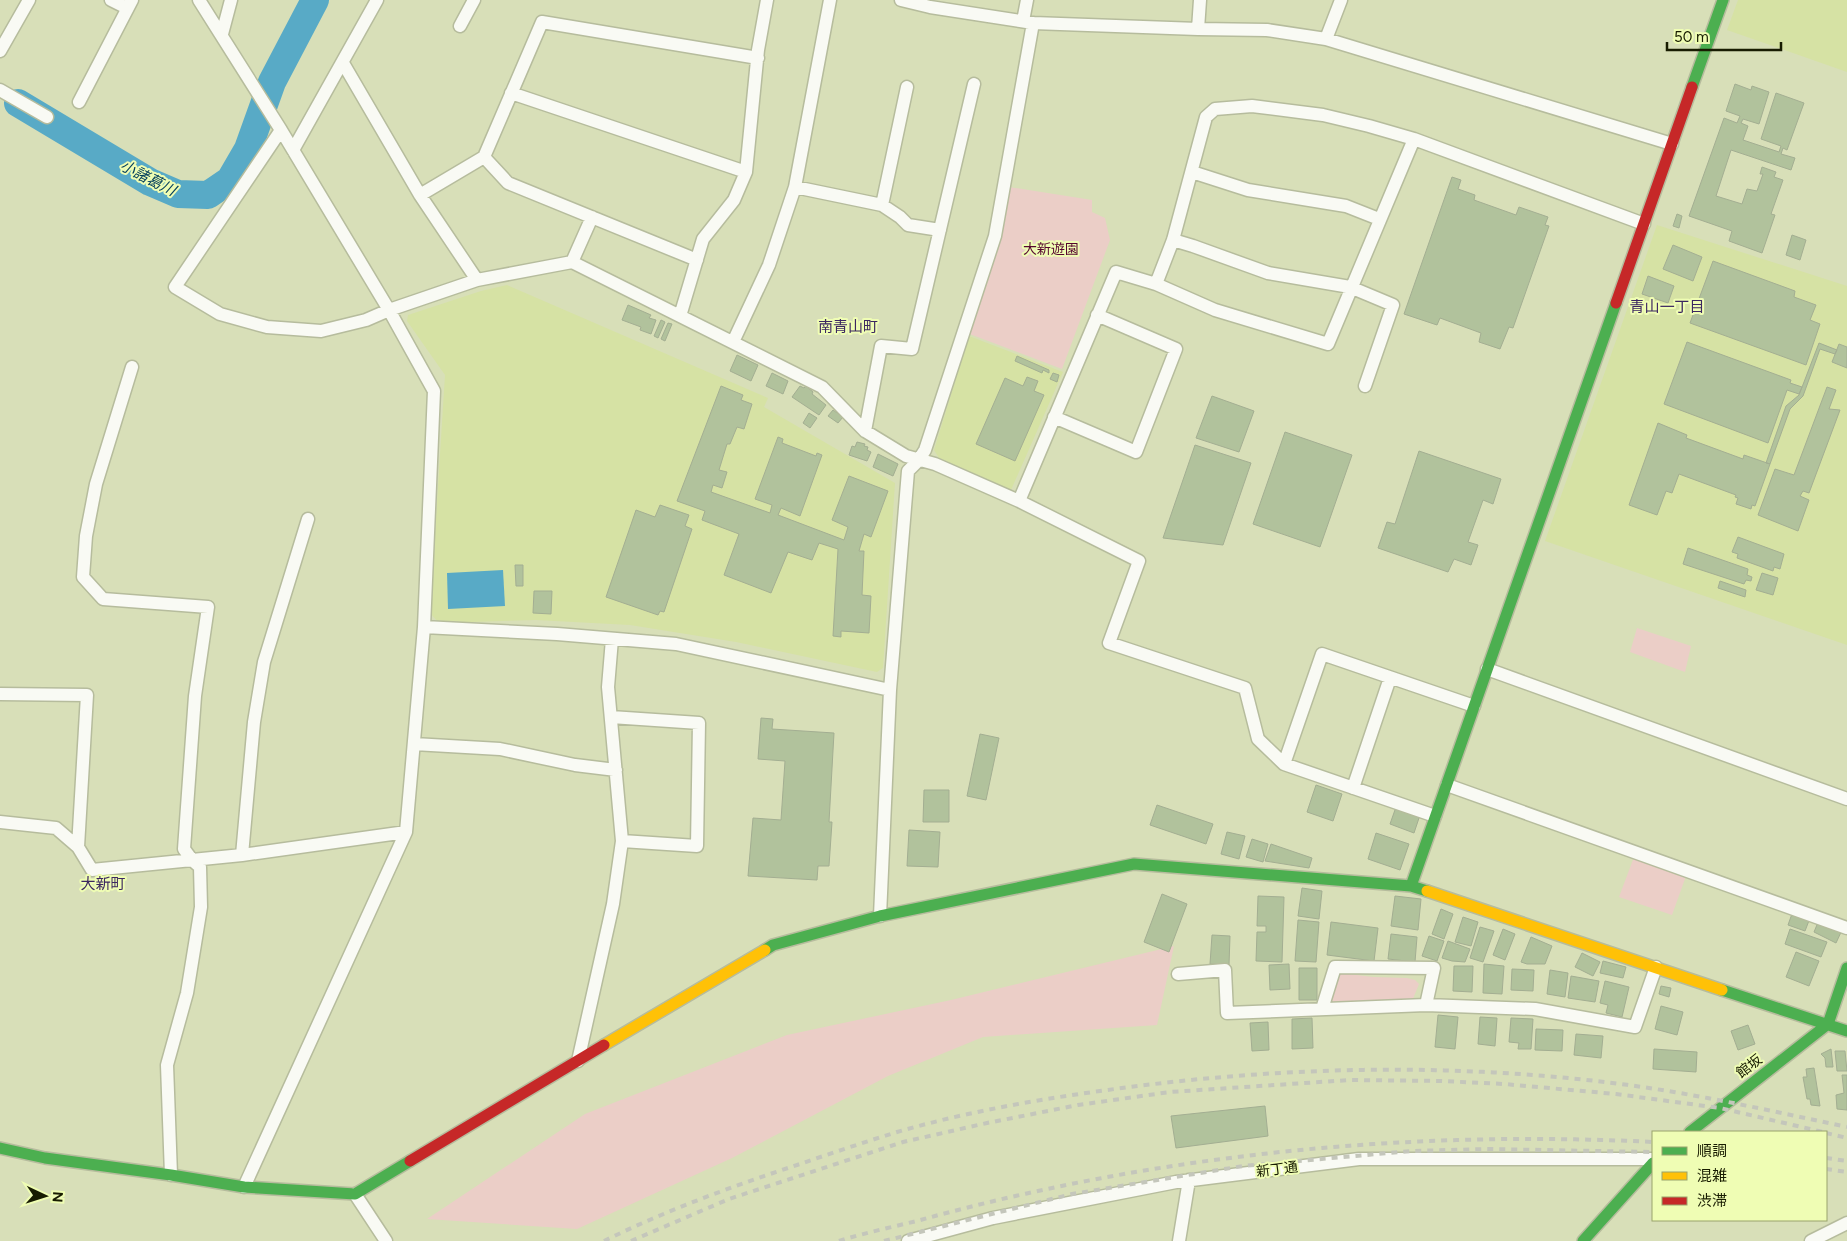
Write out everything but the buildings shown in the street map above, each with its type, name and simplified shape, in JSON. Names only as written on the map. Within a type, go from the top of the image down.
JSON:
[{"type":"street","points":[[0,51],[29,0]]},
{"type":"street","points":[[79,102],[130,4],[111,0]]},
{"type":"street","points":[[199,0],[281,130],[389,310],[434,392],[424,628],[406,832],[244,1187]]},
{"type":"street","points":[[222,34],[231,0]]},
{"type":"street","points":[[293,150],[377,0]]},
{"type":"street","points":[[460,26],[474,0]]},
{"type":"street","points":[[680,316],[703,239],[734,200],[746,172],[758,58],[767,0]]},
{"type":"street","points":[[733,342],[770,265],[795,187],[830,0]]},
{"type":"street","points":[[901,0],[930,8],[1028,22],[1267,30],[1326,39],[1672,144]]},
{"type":"street","points":[[880,916],[890,690],[908,471],[925,450],[995,236],[1028,22],[1027,0]]},
{"type":"street","points":[[1198,29],[1200,0]]},
{"type":"street","points":[[1326,39],[1341,0]]},
{"type":"street","points":[[1411,886],[1672,144],[1719,3]]},
{"type":"street","points":[[420,195],[484,157],[542,22],[758,58]]},
{"type":"street","points":[[343,63],[420,195],[477,280]]},
{"type":"street","points":[[865,431],[881,346],[912,349],[974,84]]},
{"type":"street","points":[[882,205],[907,87]]},
{"type":"street","points":[[0,90],[47,117]]},
{"type":"street","points":[[511,93],[746,172]]},
{"type":"street","points":[[1156,284],[1173,240],[1206,117],[1215,109],[1252,106],[1305,112],[1369,126],[1414,139],[1644,224]]},
{"type":"street","points":[[281,130],[175,286],[220,314],[267,327],[321,331],[366,320],[389,310],[477,280],[572,262],[822,387],[865,431],[906,456],[918,461],[935,464],[1019,501],[1139,561],[1109,642],[1245,688],[1258,739],[1284,764],[1436,816]]},
{"type":"street","points":[[1019,501],[1116,272],[1156,284],[1215,310],[1328,344],[1350,287],[1414,139]]},
{"type":"street","points":[[484,157],[508,183],[697,260]]},
{"type":"street","points":[[1192,172],[1248,190],[1346,206],[1379,219]]},
{"type":"street","points":[[795,187],[882,205],[900,216],[908,225],[940,230]]},
{"type":"street","points":[[572,262],[592,217]]},
{"type":"street","points":[[1173,240],[1268,273],[1350,287],[1393,305],[1365,386]]},
{"type":"street","points":[[1054,417],[1136,452],[1176,349],[1097,315]]},
{"type":"street","points":[[132,367],[96,484],[86,536],[83,578],[104,598],[208,607],[195,696],[184,848],[192,860],[200,867],[201,907],[187,993],[166,1065],[171,1175]]},
{"type":"street","points":[[242,854],[254,722],[264,662],[308,518]]},
{"type":"street","points":[[424,628],[557,634],[676,644],[890,690]]},
{"type":"street","points":[[578,1061],[612,904],[622,841],[608,688],[612,639]]},
{"type":"street","points":[[1284,764],[1322,654],[1474,706]]},
{"type":"street","points":[[1487,669],[1847,800]]},
{"type":"street","points":[[1353,788],[1390,678]]},
{"type":"street","points":[[0,694],[86,695],[78,847]]},
{"type":"street","points":[[611,717],[698,723],[697,846],[622,841]]},
{"type":"street","points":[[414,744],[500,749],[575,765],[616,770]]},
{"type":"street","points":[[1446,785],[1847,928]]},
{"type":"street","points":[[0,822],[56,828],[78,847],[92,870],[242,854],[406,832]]},
{"type":"street","points":[[0,1148],[45,1158],[244,1187],[355,1194],[773,945],[880,916],[1134,864],[1411,886],[1847,1030]]},
{"type":"street","points":[[1322,1009],[1335,966],[1434,968],[1426,1005]]},
{"type":"street","points":[[1178,974],[1225,970],[1227,1013],[1426,1005],[1534,1009],[1635,1027],[1656,967]]},
{"type":"street","points":[[1828,1024],[1847,968]]},
{"type":"street","name":"館坂","points":[[1691,1131],[1828,1024]]},
{"type":"street","name":"新丁通","points":[[908,1241],[993,1218],[1189,1180],[1359,1159],[1652,1158]]},
{"type":"street","points":[[1583,1241],[1652,1164]]},
{"type":"street","points":[[1179,1241],[1189,1180]]},
{"type":"street","points":[[355,1194],[386,1241]]},
{"type":"street","points":[[1810,1241],[1847,1222]]},
{"type":"shaded area","points":[[1738,0],[1847,0],[1847,72],[1727,30]]},
{"type":"shaded area","points":[[1657,225],[1847,286],[1847,645],[1545,541]]},
{"type":"shaded area","points":[[507,285],[768,398],[764,407],[895,483],[883,668],[877,672],[736,642],[630,625],[536,620],[439,623],[430,613],[445,375],[407,321],[408,315],[481,291]]},
{"type":"shaded area","points":[[969,336],[1063,372],[1011,490],[939,458],[934,450]]},
{"type":"green space","name":"大新遊園","points":[[1009,187],[1092,200],[1092,212],[1105,218],[1110,240],[1062,369],[967,333]]},
{"type":"green space","points":[[1637,628],[1691,646],[1685,672],[1630,652]]},
{"type":"green space","points":[[1634,857],[1686,876],[1672,915],[1619,897]]},
{"type":"green space","points":[[1174,946],[1157,1025],[983,1037],[888,1076],[732,1158],[577,1229],[427,1219],[585,1114],[787,1035],[951,1000]]},
{"type":"green space","points":[[1340,973],[1373,977],[1407,978],[1415,980],[1419,984],[1412,1001],[1330,1005],[1333,981]]},
{"type":"water","points":[[503,570],[505,606],[448,609],[447,573]]},
{"type":"waterway","name":"小諸葛川","points":[[18,103],[150,182],[178,194],[208,195],[230,180],[248,149],[272,82],[315,0]]},
{"type":"railway","points":[[604,1241],[652,1219],[725,1190],[926,1124],[1042,1100],[1191,1080],[1314,1071],[1375,1070],[1437,1070],[1560,1077],[1678,1093],[1847,1127]]},
{"type":"railway","points":[[631,1241],[729,1199],[903,1142],[1078,1105],[1170,1092],[1350,1080],[1504,1084],[1616,1094],[1720,1108],[1819,1131]]},
{"type":"railway","points":[[1827,1133],[1847,1138]]},
{"type":"railway","points":[[839,1241],[1023,1194],[1112,1176],[1201,1162],[1291,1151],[1472,1140],[1563,1139],[1652,1142]]},
{"type":"railway","points":[[884,1241],[1072,1194],[1243,1166],[1411,1151],[1487,1149],[1652,1152]]},
{"type":"railway","points":[[1827,1158],[1847,1161]]},
{"type":"railway","points":[[1827,1169],[1847,1172]]},
{"type":"traffic: fast","points":[[1692,87],[1723,0]]},
{"type":"traffic: fast","points":[[1411,886],[1616,303]]},
{"type":"traffic: fast","points":[[765,950],[773,945],[880,916],[1134,864],[1411,886],[1427,891]]},
{"type":"traffic: fast","points":[[1828,1024],[1847,968]]},
{"type":"traffic: fast","points":[[1722,990],[1847,1031]]},
{"type":"traffic: fast","points":[[1691,1131],[1828,1024]]},
{"type":"traffic: fast","points":[[0,1148],[45,1158],[244,1187],[355,1194],[410,1161]]},
{"type":"traffic: fast","points":[[1583,1241],[1652,1164]]},
{"type":"traffic: slow","points":[[1427,891],[1722,990]]},
{"type":"traffic: slow","points":[[604,1045],[765,950]]},
{"type":"traffic: jam","points":[[1616,303],[1692,87]]},
{"type":"traffic: jam","points":[[410,1161],[604,1045]]},
{"type":"district","name":"青山一丁目","points":[[1667,307]]},
{"type":"district","name":"南青山町","points":[[848,327]]},
{"type":"district","name":"大新町","points":[[103,884]]}]
